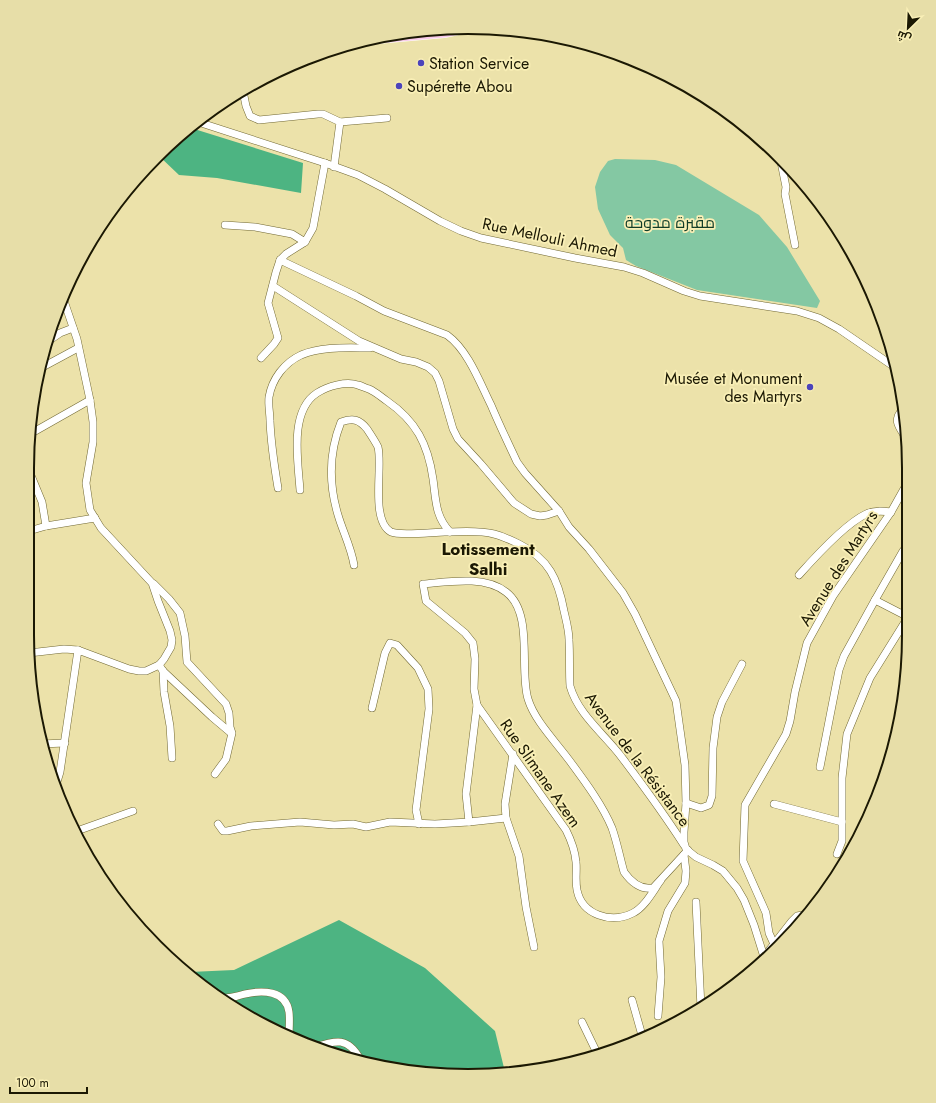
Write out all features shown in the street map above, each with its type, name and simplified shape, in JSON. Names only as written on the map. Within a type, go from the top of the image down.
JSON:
[{"type":"street","points":[[244,96],[250,116],[259,120],[318,114],[323,114],[340,122],[387,118]]},
{"type":"street","points":[[334,166],[340,122]]},
{"type":"street","name":"Rue Mellouli Ahmed","points":[[204,124],[334,166],[385,189],[440,221],[461,231],[482,238],[624,267],[700,296],[797,311],[819,318],[839,329],[889,363]]},
{"type":"street","points":[[261,358],[278,338],[268,303],[280,260],[286,254],[305,242],[313,228],[325,163]]},
{"type":"street","points":[[782,169],[786,187],[785,194],[795,245]]},
{"type":"street","points":[[224,225],[255,227],[292,234],[305,242]]},
{"type":"street","points":[[280,260],[384,311],[437,331],[453,340],[475,372],[517,462],[559,511],[569,527],[623,593],[635,614],[676,701],[685,765],[685,883],[668,911],[659,941],[661,977],[658,1016]]},
{"type":"street","points":[[273,286],[359,341],[401,359],[422,364],[435,373],[458,440],[485,468],[514,503],[531,514],[540,516],[559,511]]},
{"type":"street","points":[[66,306],[78,348],[90,400],[93,422],[93,442],[86,483],[90,510],[101,528],[152,583],[170,600],[180,613],[185,636],[187,662],[226,704],[232,733],[226,759],[215,774]]},
{"type":"street","points":[[54,337],[73,328]]},
{"type":"street","points":[[47,365],[78,348]]},
{"type":"street","points":[[278,488],[271,444],[269,397],[281,369],[290,361],[301,355],[314,351],[339,348],[375,348]]},
{"type":"street","points":[[300,490],[298,426],[301,414],[307,402],[322,390],[342,384],[357,384],[373,391],[399,410],[418,431],[429,457],[440,519],[450,532]]},
{"type":"street","points":[[36,431],[90,400]]},
{"type":"street","points":[[898,415],[897,423],[900,428]]},
{"type":"street","name":"Avenue de la Résistance","points":[[354,565],[338,515],[330,467],[341,422],[348,420],[361,422],[373,436],[378,448],[379,501],[384,523],[389,531],[397,534],[450,532],[485,533],[501,536],[529,549],[548,565],[557,583],[567,623],[570,686],[572,693],[591,722],[621,756],[642,784],[686,851]]},
{"type":"street","points":[[34,486],[42,502],[46,526]]},
{"type":"street","name":"Avenue des Martyrs","points":[[774,943],[769,933],[764,906],[743,861],[745,805],[786,734],[807,643],[834,596],[891,512],[902,492]]},
{"type":"street","points":[[799,575],[817,555],[851,524],[866,514],[880,511],[891,512]]},
{"type":"street","points":[[34,530],[46,526],[95,518]]},
{"type":"street","points":[[820,767],[839,670],[844,656],[902,553]]},
{"type":"street","name":"Rue Slimane Azem","points":[[473,581],[505,591],[510,596],[519,611],[524,634],[526,692],[532,709],[572,764],[602,809],[612,829],[624,872],[628,878],[634,884],[648,889],[653,888],[661,880],[640,908],[633,913],[614,917],[600,916],[587,910],[577,890],[576,862],[572,842],[566,830],[477,705],[474,689],[475,659],[472,643],[465,633],[426,601],[423,584],[473,581]]},
{"type":"street","points":[[35,652],[64,649],[78,650],[139,671],[146,671],[159,665],[171,647],[172,640],[152,583]]},
{"type":"street","points":[[875,600],[902,614]]},
{"type":"street","points":[[837,854],[842,841],[842,778],[848,734],[870,678],[902,627]]},
{"type":"street","points":[[372,708],[385,653],[390,643],[394,643],[418,668],[428,689],[429,709],[416,810],[419,824]]},
{"type":"street","points":[[58,778],[65,743],[78,650]]},
{"type":"street","points":[[686,803],[701,808],[708,805],[710,801],[712,796],[713,748],[717,717],[722,702],[742,664]]},
{"type":"street","points":[[159,665],[163,671],[212,717],[232,733]]},
{"type":"street","points":[[163,671],[164,692],[170,726],[172,758]]},
{"type":"street","points":[[469,822],[466,794],[477,705]]},
{"type":"street","points":[[48,744],[65,743]]},
{"type":"street","points":[[513,754],[505,804],[506,818],[519,856],[526,907],[534,947]]},
{"type":"street","points":[[774,804],[842,822]]},
{"type":"street","points":[[80,830],[133,811]]},
{"type":"street","points":[[218,824],[223,830],[227,831],[262,824],[300,822],[334,825],[353,824],[366,827],[390,822],[419,824],[469,822],[506,818]]},
{"type":"street","points":[[661,880],[686,851]]},
{"type":"street","points":[[686,851],[723,871],[737,888],[744,900],[754,925],[763,953]]},
{"type":"street","points":[[696,902],[701,1001]]},
{"type":"street","points":[[779,937],[792,921],[798,916]]},
{"type":"street","points":[[230,998],[258,992],[277,994],[284,1000],[289,1010],[289,1030]]},
{"type":"street","points":[[632,1000],[640,1033]]},
{"type":"street","points":[[582,1022],[595,1050]]},
{"type":"street","points":[[324,1045],[334,1042],[344,1042],[355,1050],[357,1054]]},
{"type":"green space","points":[[197,130],[303,163],[301,193],[217,178],[179,175],[163,159]]},
{"type":"green space","name":"مقبرة مدوحة","points":[[615,159],[655,160],[676,165],[759,215],[787,247],[820,301],[817,308],[697,290],[636,266],[626,260],[623,248],[610,235],[598,209],[595,187],[600,172],[608,161]]},
{"type":"green space","points":[[339,920],[425,968],[495,1031],[504,1067],[468,1069],[411,1065],[383,1061],[328,1046],[302,1036],[251,1011],[227,996],[195,972],[234,970]]},
{"type":"place","name":"Station Service","points":[[421,63]]},
{"type":"place","name":"Supérette Abou","points":[[399,86]]},
{"type":"place","name":"Musée et Monument des Martyrs","points":[[810,387]]},
{"type":"district","name":"Lotissement Salhi","points":[[488,559]]}]
